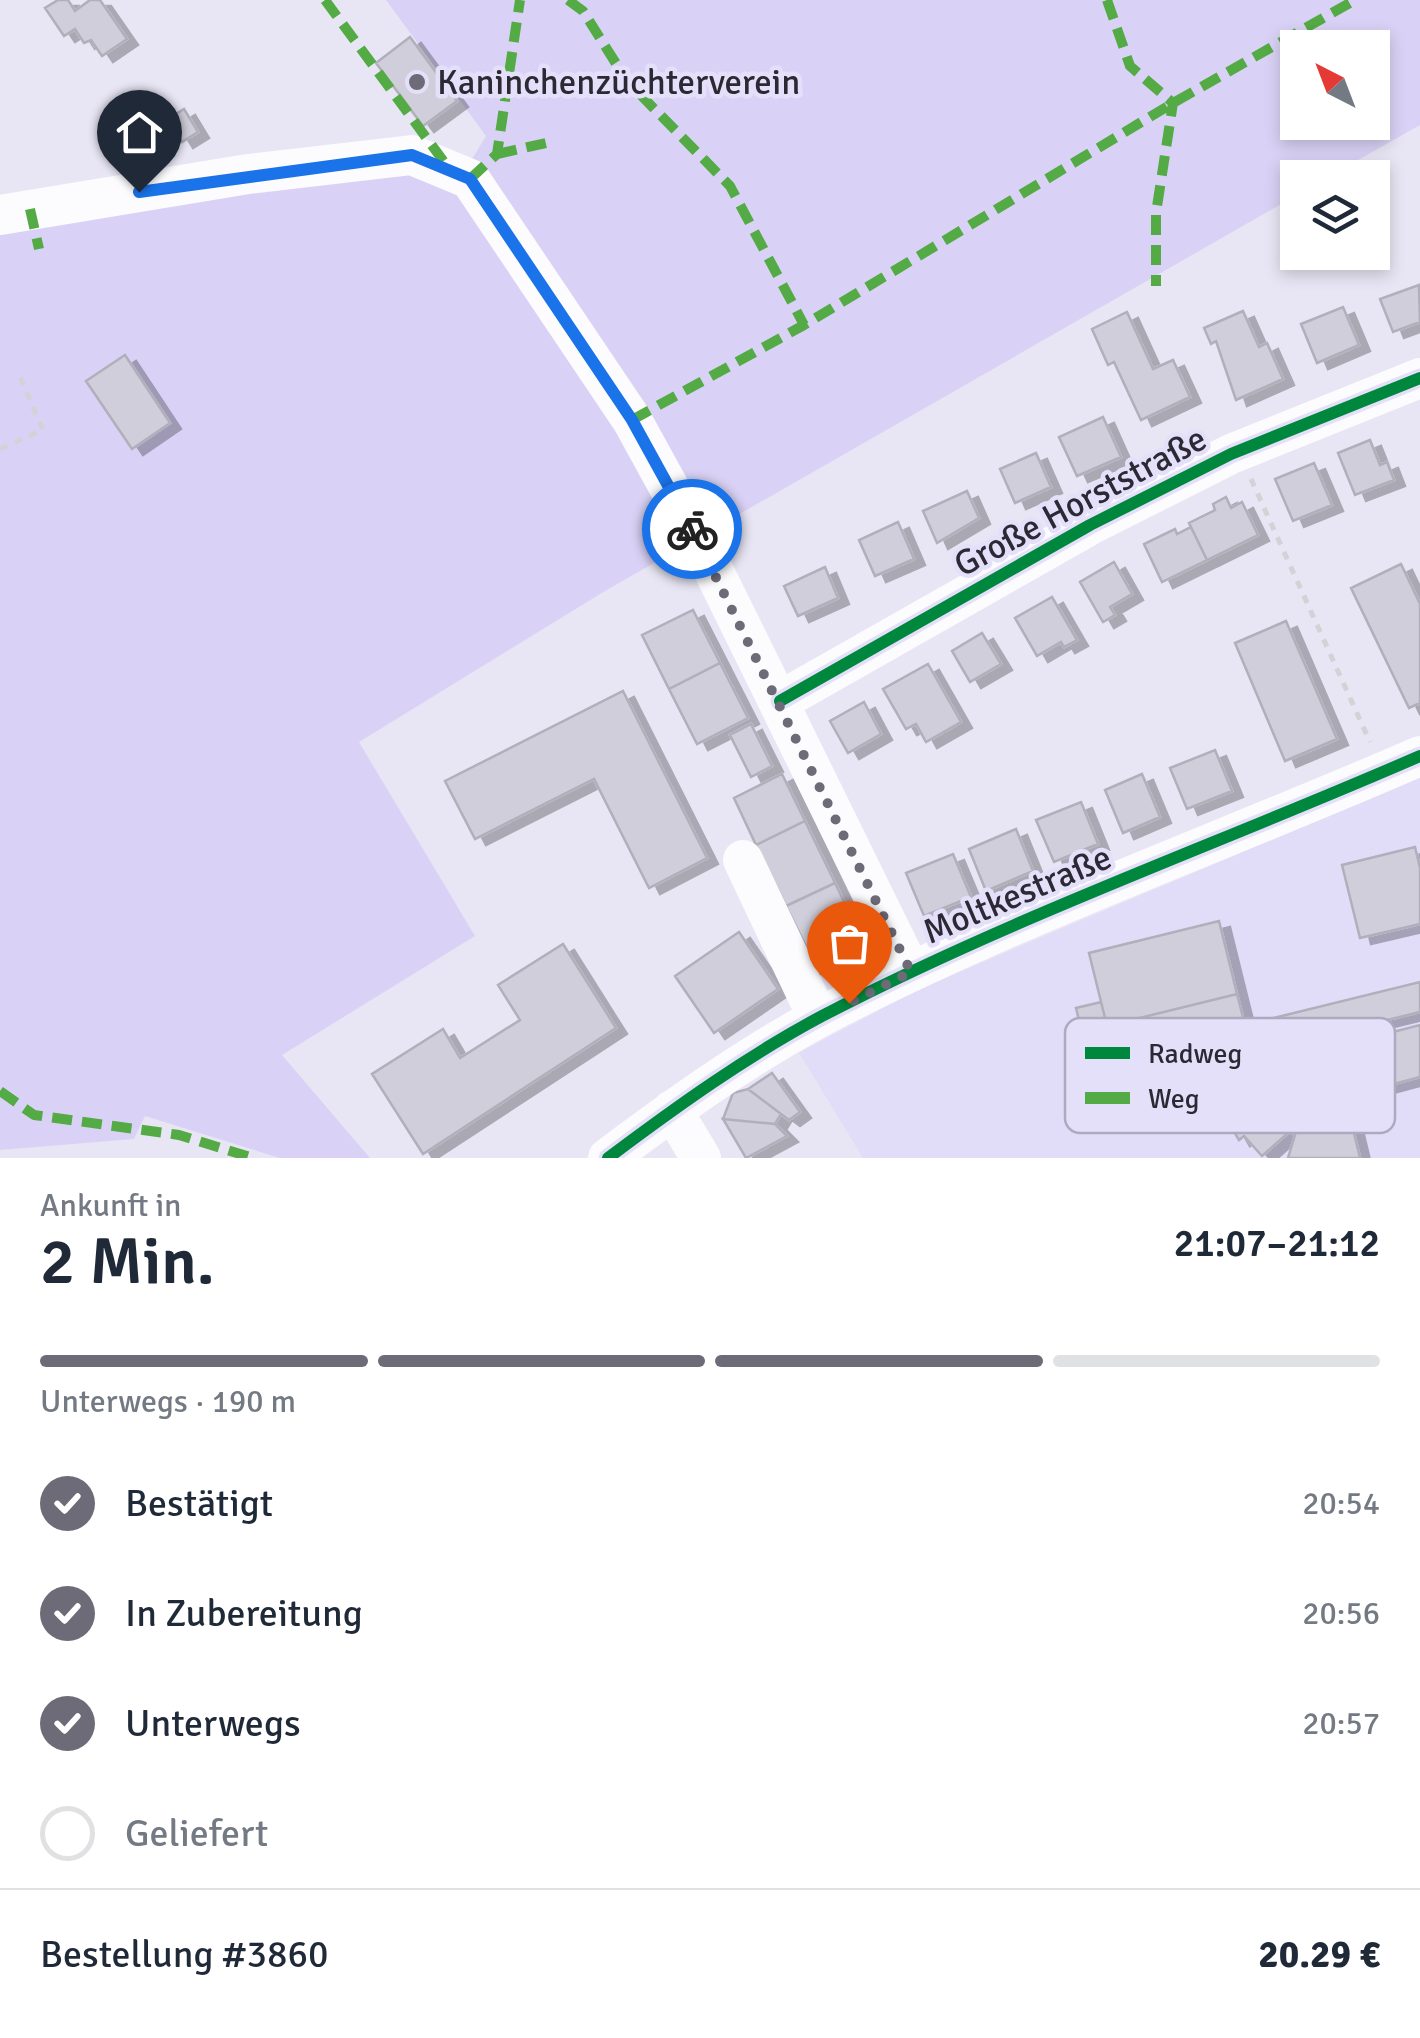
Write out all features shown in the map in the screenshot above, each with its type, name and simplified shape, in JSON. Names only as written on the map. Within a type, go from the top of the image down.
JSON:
[{"type":"street","points":[[0,214],[248,174],[412,155],[470,179],[632,420],[780,701],[911,972]]},
{"type":"street","name":"Große Horststraße","points":[[780,701],[1090,525],[1231,454],[1420,378]]},
{"type":"street","name":"Moltkestraße","points":[[608,1158],[672,1110],[818,1018],[911,972],[1402,764]]},
{"type":"street","points":[[744,860],[818,1018]]},
{"type":"street","points":[[672,1110],[701,1158]]},
{"type":"path","points":[[0,449],[43,430],[20,377]]},
{"type":"path","points":[[1231,454],[1244,465],[1402,764]]},
{"type":"shaded area","points":[[386,0],[1420,0],[1420,125],[1358,160],[1280,160],[1280,205],[605,591],[359,742],[475,936],[282,1055],[370,1158],[280,1158],[145,1116],[134,1139],[0,1150],[0,207],[409,167],[460,179],[486,136]]},
{"type":"shaded area","points":[[1420,777],[1420,1158],[863,1158],[799,1053],[917,990]]},
{"type":"building","points":[[58,0],[68,0],[75,11],[90,0],[100,0],[127,39],[102,56],[91,40],[84,43],[75,29],[64,36],[45,8]]},
{"type":"building","name":"Kaninchenzüchterverein","points":[[410,37],[457,101],[423,126],[376,63]]},
{"type":"building","points":[[184,109],[198,132],[182,142],[168,119]]},
{"type":"building","points":[[1419,285],[1420,322],[1393,332],[1380,299]]},
{"type":"building","points":[[1343,307],[1359,345],[1317,363],[1301,324]]},
{"type":"building","points":[[1243,311],[1259,347],[1267,343],[1283,379],[1236,400],[1216,341],[1211,344],[1204,328]]},
{"type":"building","points":[[1127,312],[1153,369],[1173,360],[1190,397],[1141,420],[1114,362],[1108,365],[1092,329]]},
{"type":"building","points":[[125,355],[170,423],[132,449],[86,381]]},
{"type":"building","points":[[1103,417],[1121,457],[1077,476],[1059,437]]},
{"type":"building","points":[[1370,440],[1380,465],[1387,462],[1394,480],[1355,495],[1338,453]]},
{"type":"building","points":[[1036,453],[1051,487],[1015,503],[1000,469]]},
{"type":"building","points":[[1314,463],[1332,505],[1293,521],[1275,479]]},
{"type":"building","points":[[967,491],[979,518],[937,543],[923,511]]},
{"type":"building","points":[[1226,497],[1231,508],[1242,502],[1258,535],[1207,560],[1189,523],[1215,510],[1213,504]]},
{"type":"building","points":[[898,522],[914,559],[875,576],[859,540]]},
{"type":"building","points":[[1191,527],[1207,560],[1162,582],[1144,544],[1175,529],[1177,534]]},
{"type":"building","points":[[1114,562],[1132,594],[1110,607],[1115,615],[1103,622],[1080,582]]},
{"type":"building","points":[[1401,564],[1420,604],[1420,703],[1409,708],[1351,588]]},
{"type":"building","points":[[825,567],[838,598],[798,616],[784,586]]},
{"type":"building","points":[[1052,597],[1077,640],[1064,647],[1061,642],[1037,656],[1015,618]]},
{"type":"building","points":[[693,610],[720,663],[669,689],[642,635]]},
{"type":"building","points":[[1286,621],[1337,739],[1285,761],[1235,643]]},
{"type":"building","points":[[982,633],[1001,664],[970,682],[952,651]]},
{"type":"building","points":[[720,663],[748,718],[697,744],[669,689]]},
{"type":"building","points":[[928,664],[961,722],[926,742],[916,724],[906,729],[883,689]]},
{"type":"building","points":[[623,691],[707,858],[649,888],[594,779],[475,839],[445,781]]},
{"type":"building","points":[[864,702],[881,734],[848,753],[830,721]]},
{"type":"building","points":[[751,724],[772,766],[751,777],[730,735]]},
{"type":"building","points":[[1215,750],[1232,791],[1187,809],[1170,768]]},
{"type":"building","points":[[782,774],[805,821],[756,845],[734,798]]},
{"type":"building","points":[[1142,774],[1160,817],[1123,833],[1105,790]]},
{"type":"building","points":[[1081,802],[1098,844],[1054,862],[1036,820]]},
{"type":"building","points":[[805,821],[835,883],[786,906],[756,845]]},
{"type":"building","points":[[1016,829],[1033,871],[986,891],[969,849]]},
{"type":"building","points":[[1415,847],[1420,868],[1420,924],[1360,938],[1342,865]]},
{"type":"building","points":[[953,854],[971,897],[924,916],[906,873]]},
{"type":"building","points":[[835,883],[868,951],[820,974],[786,906]]},
{"type":"building","points":[[1219,921],[1237,994],[1140,1018],[1105,1018],[1089,953]]},
{"type":"building","points":[[739,932],[778,989],[714,1033],[675,976]]},
{"type":"building","points":[[563,944],[616,1028],[423,1154],[372,1074],[443,1029],[460,1058],[520,1020],[498,985]]},
{"type":"building","points":[[1420,982],[1420,1012],[1395,1018],[1273,1018]]},
{"type":"building","points":[[1237,994],[1243,1018],[1140,1018]]},
{"type":"building","points":[[1101,1002],[1105,1018],[1078,1018],[1076,1008]]},
{"type":"building","points":[[1420,1025],[1420,1077],[1395,1084],[1395,1031]]},
{"type":"building","points":[[772,1073],[800,1112],[789,1120],[748,1089]]},
{"type":"building","points":[[748,1089],[781,1114],[775,1124],[723,1119],[733,1093]]},
{"type":"building","points":[[723,1119],[775,1124],[787,1136],[746,1158]]},
{"type":"building","points":[[1235,1133],[1288,1133],[1262,1156],[1244,1136],[1239,1140]]},
{"type":"building","points":[[1291,1133],[1354,1133],[1360,1158],[1288,1158],[1295,1135]]},
{"type":"marked path","points":[[325,0],[450,170]]},
{"type":"marked path","points":[[470,179],[497,154],[520,0]]},
{"type":"marked path","points":[[568,0],[583,11],[627,81],[730,186],[804,325]]},
{"type":"marked path","points":[[1107,0],[1130,66],[1173,103],[1156,213],[1156,286]]},
{"type":"marked path","points":[[632,420],[804,325],[1173,103],[1355,0]]},
{"type":"marked path","points":[[497,154],[546,143]]},
{"type":"marked path","points":[[30,209],[39,249]]},
{"type":"marked path","points":[[0,1091],[34,1115],[179,1135],[253,1158]]},
{"type":"cycle path","points":[[780,701],[1090,525],[1231,454],[1420,378]]},
{"type":"cycle path","points":[[608,1158],[686,1101],[822,1016],[968,945],[1420,756]]},
{"type":"way so far","points":[[692,529],[911,972],[849,1003]]},
{"type":"place","name":"Kaninchenzüchterverein","points":[[417,82]]},
{"type":"route","points":[[139,192],[248,174],[412,155],[470,179],[632,420],[692,529]]}]
